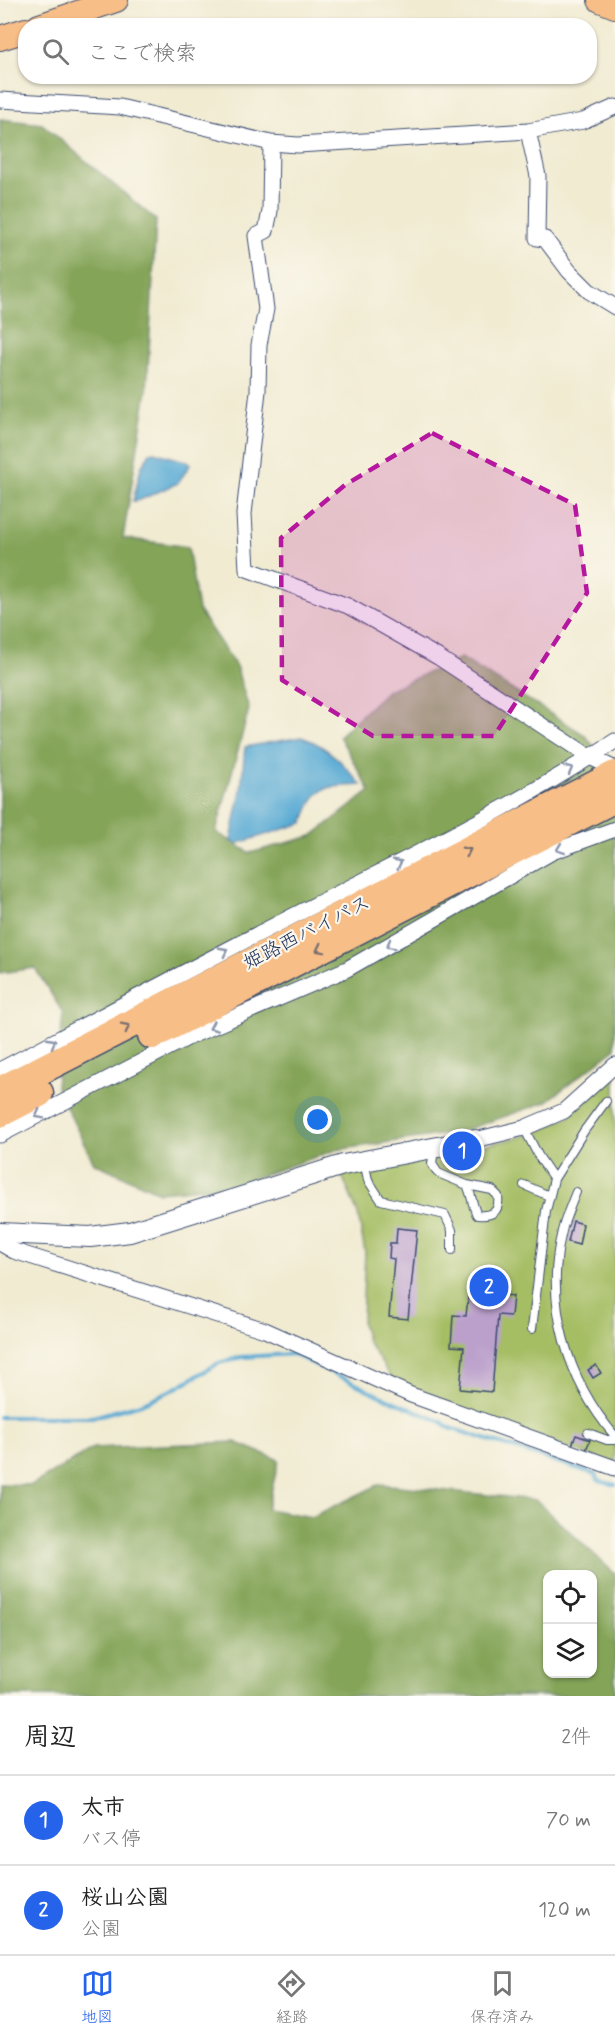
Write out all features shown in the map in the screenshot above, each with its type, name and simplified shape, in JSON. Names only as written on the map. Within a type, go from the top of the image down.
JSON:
[{"type":"highway","name":"姫路西バイパス","points":[[0,1113],[78,1062],[614,771]]},
{"type":"highway","name":"姫路西バイパス","points":[[0,1091],[78,1062],[615,798]]},
{"type":"main road","points":[[63,18],[116,0]]},
{"type":"main road","points":[[600,0],[615,6]]},
{"type":"main road","points":[[0,38],[18,32]]},
{"type":"street","points":[[0,100],[120,107],[271,143],[298,145],[528,131],[583,121],[615,107]]},
{"type":"street","points":[[528,131],[538,176],[537,238],[544,239],[589,291],[615,307]]},
{"type":"street","points":[[271,143],[270,211],[266,231],[256,236],[266,309],[259,345],[258,391],[244,514],[247,569],[348,606],[438,657],[614,771]]},
{"type":"street","points":[[0,1070],[461,831],[615,741]]},
{"type":"street","points":[[0,1135],[191,1036],[347,969],[552,852],[615,829]]},
{"type":"street","points":[[0,1233],[90,1237],[130,1232],[363,1159],[434,1148],[524,1128],[564,1111],[615,1065]]},
{"type":"street","points":[[0,1243],[14,1251],[265,1330],[411,1395],[615,1468]]},
{"type":"lane","points":[[532,1329],[549,1196],[554,1179],[606,1101]]},
{"type":"lane","points":[[524,1128],[554,1179]]},
{"type":"lane","points":[[434,1148],[432,1164],[438,1173],[468,1185],[492,1190],[498,1196],[499,1203],[494,1213],[488,1216],[477,1215],[472,1206],[473,1198],[468,1185]]},
{"type":"lane","points":[[363,1159],[368,1180],[381,1200],[444,1215],[452,1230],[452,1250]]},
{"type":"lane","points":[[524,1185],[549,1196]]},
{"type":"lane","points":[[576,1192],[562,1230],[556,1274],[560,1330],[567,1354],[582,1388],[615,1438],[607,1440],[588,1433]]},
{"type":"highlighted area","points":[[432,433],[575,505],[587,593],[494,736],[373,736],[282,680],[281,538],[345,485]]},
{"type":"green space","points":[[0,119],[42,124],[156,220],[147,390],[123,538],[188,547],[198,610],[236,666],[249,709],[216,832],[250,853],[312,836],[370,791],[339,736],[388,690],[461,658],[585,735],[615,773],[615,1049],[546,1102],[460,1132],[336,1150],[234,1185],[159,1192],[94,1163],[56,1087],[63,1013],[35,968],[0,973]]},
{"type":"green space","points":[[615,1076],[615,1465],[396,1385],[367,1341],[362,1323],[365,1252],[358,1214],[341,1173],[533,1134],[568,1117]]},
{"type":"green space","points":[[235,1442],[279,1460],[267,1509],[312,1517],[380,1484],[536,1500],[615,1574],[615,1696],[0,1696],[0,1484],[32,1485],[93,1448]]},
{"type":"water","points":[[154,452],[188,462],[190,465],[178,483],[133,501],[141,467],[150,453]]},
{"type":"water","points":[[301,737],[327,750],[361,785],[323,790],[317,794],[303,823],[236,844],[231,840],[241,790],[245,747]]},
{"type":"building","points":[[573,1221],[583,1224],[579,1245],[568,1242]]},
{"type":"building","points":[[397,1228],[417,1230],[408,1319],[389,1317],[394,1259],[389,1258],[390,1243],[396,1243]]},
{"type":"building","points":[[474,1277],[505,1280],[504,1295],[513,1296],[511,1316],[498,1315],[492,1392],[460,1389],[464,1347],[451,1346],[453,1315],[466,1316],[468,1297],[472,1297]]},
{"type":"building","points":[[596,1365],[601,1373],[593,1378],[588,1370]]},
{"type":"building","points":[[576,1435],[590,1440],[586,1450],[572,1445]]},
{"type":"waterway","points":[[0,1417],[93,1417],[141,1404],[174,1389],[219,1363],[241,1357],[293,1354],[442,1422],[447,1427],[595,1474],[599,1481],[615,1485]]},
{"type":"place","name":"太市","points":[[462,1151]]},
{"type":"place","name":"桜山公園","points":[[489,1287]]}]
